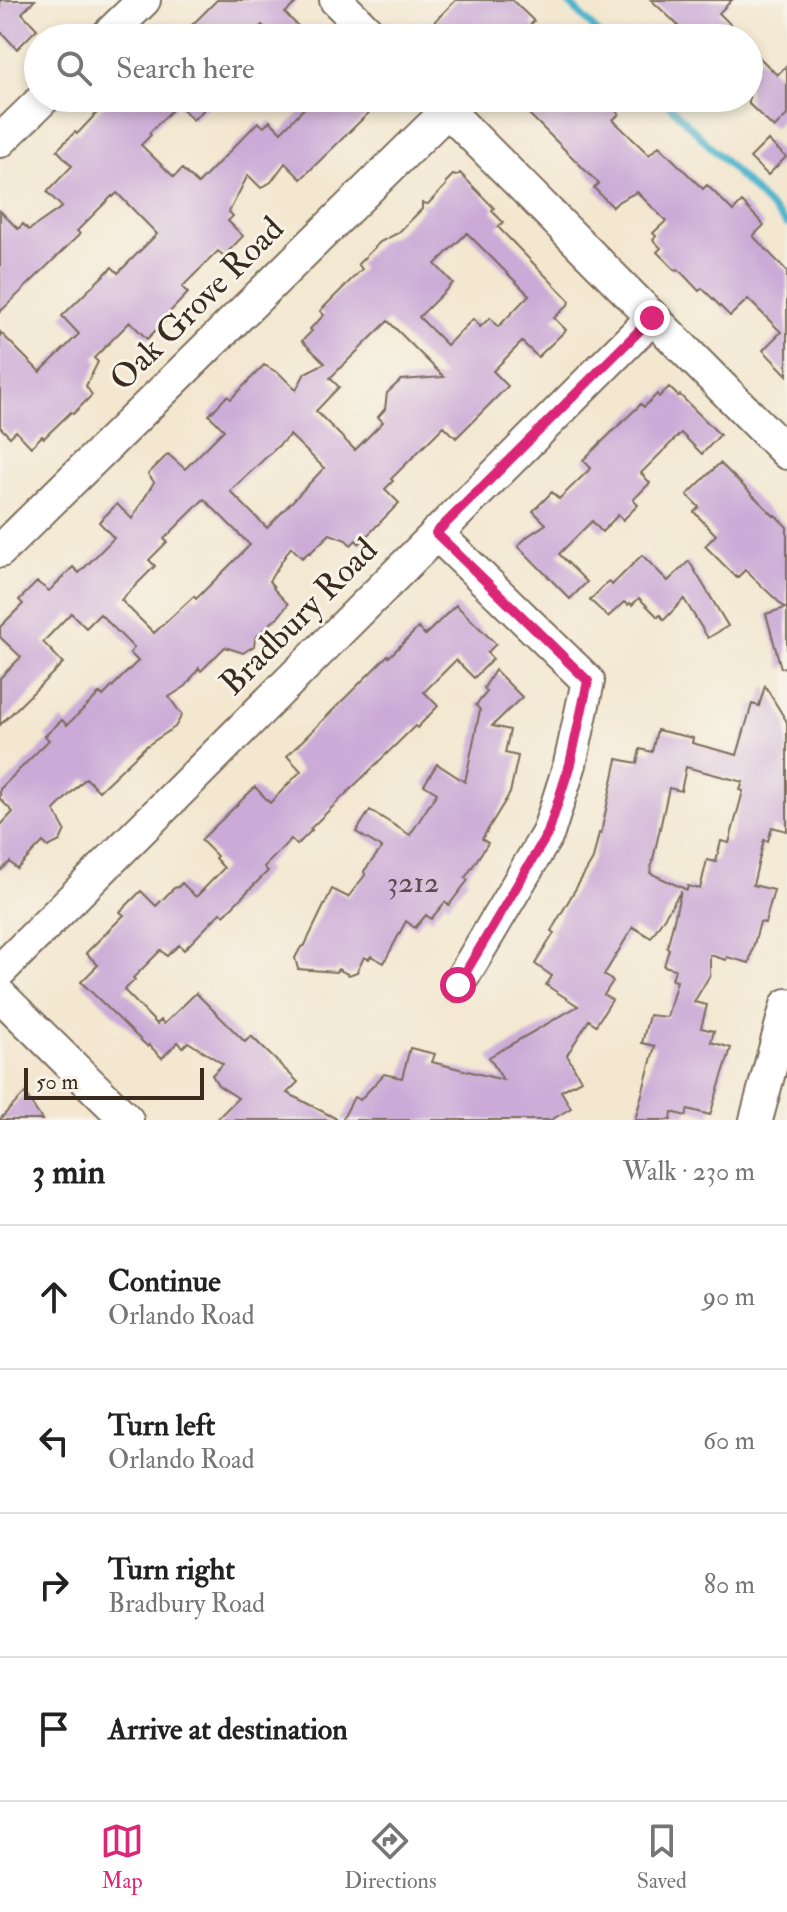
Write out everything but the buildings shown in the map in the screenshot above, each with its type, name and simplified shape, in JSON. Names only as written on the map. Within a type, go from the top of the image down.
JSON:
[{"type":"street","points":[[119,24],[144,0]]},
{"type":"street","points":[[336,0],[360,24]]},
{"type":"street","points":[[0,141],[30,112]]},
{"type":"street","name":"Oak Grove Road","points":[[0,551],[433,112]]},
{"type":"street","points":[[449,112],[787,453]]},
{"type":"street","name":"Bradbury Road","points":[[0,971],[652,318]]},
{"type":"street","points":[[436,533],[588,681],[570,764],[548,833],[458,985]]},
{"type":"street","points":[[0,995],[127,1120]]},
{"type":"street","points":[[756,1120],[787,1005]]},
{"type":"waterway","points":[[566,0],[589,24]]},
{"type":"waterway","points":[[676,112],[787,224]]},
{"type":"route","points":[[458,985],[548,833],[570,764],[588,681],[436,533],[652,318]]}]
